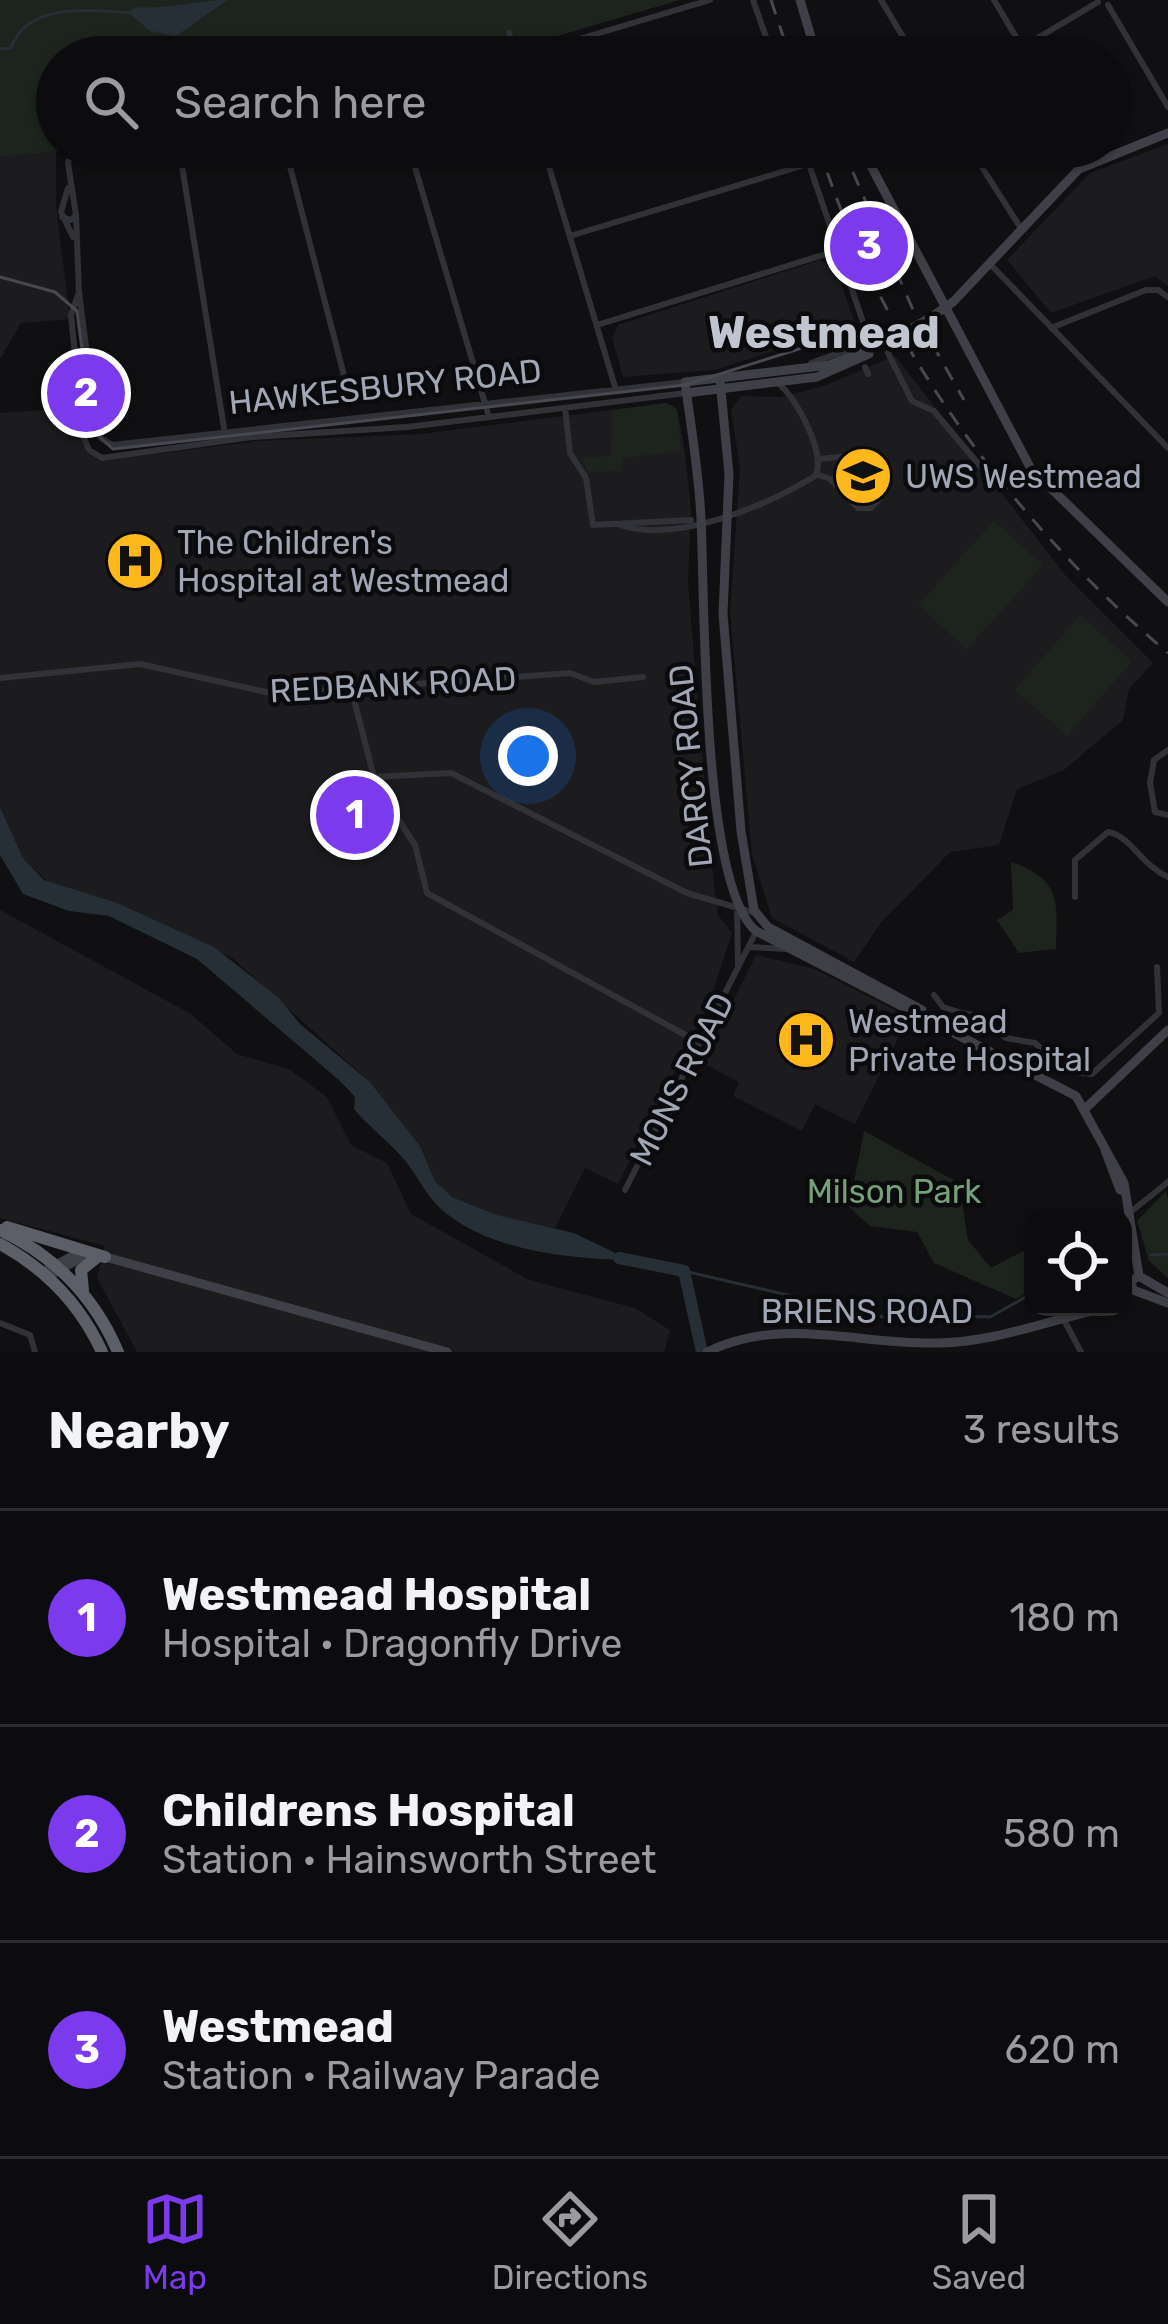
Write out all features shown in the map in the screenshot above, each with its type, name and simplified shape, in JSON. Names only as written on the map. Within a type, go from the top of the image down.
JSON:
[{"type":"highway","points":[[0,1227],[103,1258]]},
{"type":"highway","points":[[0,1227],[86,1297]]},
{"type":"highway","points":[[0,1244],[51,1270],[102,1352]]},
{"type":"highway","points":[[103,1258],[81,1270],[86,1297],[118,1352]]},
{"type":"street","points":[[587,36],[710,0]]},
{"type":"street","points":[[753,0],[766,36]]},
{"type":"street","points":[[800,0],[811,36]]},
{"type":"street","points":[[881,0],[902,36]]},
{"type":"street","points":[[994,0],[1015,36]]},
{"type":"street","points":[[1049,36],[1098,1],[1110,2],[1129,36]]},
{"type":"street","points":[[1132,42],[1168,107]]},
{"type":"street","name":"HAWKESBURY ROAD","points":[[1132,148],[1168,134]]},
{"type":"street","points":[[69,168],[62,213],[74,240]]},
{"type":"street","points":[[182,168],[224,430]]},
{"type":"street","points":[[291,168],[349,395]]},
{"type":"street","points":[[416,168],[489,417]]},
{"type":"street","points":[[549,168],[616,389]]},
{"type":"street","points":[[570,236],[795,168]]},
{"type":"street","points":[[809,168],[873,350]]},
{"type":"street","points":[[872,168],[1031,469],[1168,602]]},
{"type":"street","points":[[982,168],[1022,230]]},
{"type":"street","name":"HAWKESBURY ROAD","points":[[79,292],[71,315],[82,428],[86,446],[98,456],[313,430],[565,408],[785,372],[888,348],[945,309],[1086,168]]},
{"type":"street","points":[[69,182],[76,212],[79,292]]},
{"type":"street","points":[[62,213],[67,205],[76,212]]},
{"type":"street","points":[[62,213],[71,220],[76,212]]},
{"type":"street","points":[[597,325],[839,250]]},
{"type":"street","points":[[989,264],[1168,448]]},
{"type":"street","points":[[1051,328],[1146,290],[1159,290],[1168,297]]},
{"type":"street","name":"HAWKESBURY ROAD","points":[[79,292],[98,432],[116,445],[485,402],[616,389],[686,388]]},
{"type":"street","name":"HAWKESBURY ROAD","points":[[785,372],[858,346],[868,335]]},
{"type":"street","points":[[888,348],[911,401],[934,411],[980,466]]},
{"type":"street","name":"HAWKESBURY ROAD","points":[[720,384],[804,380],[845,368],[873,350]]},
{"type":"street","points":[[794,402],[796,387],[804,380]]},
{"type":"street","points":[[565,408],[570,453],[586,478],[590,522],[601,528],[620,525],[648,533],[763,507],[815,476],[819,459],[794,402],[776,383]]},
{"type":"street","name":"DARCY ROAD","points":[[720,384],[729,515],[723,614],[745,866],[754,910],[768,927],[1050,1078],[1087,1107],[1124,1183],[1127,1208]]},
{"type":"street","name":"DARCY ROAD","points":[[686,388],[718,813],[737,909],[756,931],[931,1017]]},
{"type":"street","points":[[815,476],[833,482],[858,508],[867,509],[879,499],[864,458],[850,453],[819,459]]},
{"type":"street","points":[[833,482],[832,468],[840,457]]},
{"type":"street","name":"REDBANK ROAD","points":[[0,678],[140,664],[264,693],[571,673],[594,682],[644,677]]},
{"type":"street","points":[[351,688],[373,777],[415,845],[431,896],[700,1043]]},
{"type":"street","points":[[1168,750],[1154,760],[1150,783],[1155,812],[1168,815]]},
{"type":"street","points":[[373,777],[451,773],[687,893],[754,910]]},
{"type":"street","points":[[1076,897],[1075,860],[1108,832],[1122,836],[1145,866],[1168,877]]},
{"type":"street","name":"MONS ROAD","points":[[737,909],[738,968]]},
{"type":"street","name":"MONS ROAD","points":[[625,1190],[750,947],[756,931],[754,910]]},
{"type":"street","points":[[750,947],[790,949]]},
{"type":"street","points":[[825,956],[854,981]]},
{"type":"street","points":[[934,995],[943,1007],[979,1016],[1006,1039],[1035,1043],[1066,1071],[1092,1074],[1159,1012],[1157,967]]},
{"type":"street","points":[[952,1028],[962,1012]]},
{"type":"street","points":[[1087,1107],[1168,1030]]},
{"type":"street","points":[[1132,1211],[1168,1182]]},
{"type":"street","points":[[51,1270],[103,1258],[447,1352]]},
{"type":"street","points":[[1135,1281],[1139,1292],[1168,1303]]},
{"type":"street","points":[[1135,1281],[1168,1293]]},
{"type":"street","points":[[1132,1296],[1139,1292]]},
{"type":"street","name":"BRIENS ROAD","points":[[707,1352],[725,1343],[784,1331],[938,1343],[1014,1336],[1080,1316]]},
{"type":"street","points":[[1065,1322],[1081,1352]]},
{"type":"street","points":[[0,1323],[30,1335],[35,1352]]},
{"type":"shaded area","points":[[228,0],[176,36],[150,31],[128,12],[135,7]]},
{"type":"shaded area","points":[[1168,144],[1168,286],[1155,276],[1051,313],[1007,260],[1090,173],[1132,168],[1132,157]]},
{"type":"shaded area","points":[[36,153],[36,168],[56,168],[70,319],[21,323],[0,359],[0,157]]},
{"type":"shaded area","points":[[820,260],[836,267],[855,324],[715,370],[623,377],[612,337],[618,325]]},
{"type":"shaded area","points":[[895,356],[1066,576],[1153,663],[1129,689],[1123,720],[1064,770],[1017,789],[999,845],[950,852],[880,924],[854,962],[772,918],[752,854],[730,612],[740,469],[731,410],[741,396],[781,397],[824,386]]},
{"type":"shaded area","points":[[666,403],[677,409],[685,453],[691,510],[688,582],[710,851],[718,915],[732,933],[708,1006],[618,1184],[585,1168],[555,1228],[497,1215],[452,1197],[435,1181],[420,1146],[370,1082],[231,957],[116,903],[52,886],[23,858],[0,807],[0,413],[71,408],[80,416],[86,452],[101,461],[257,441],[421,434]]},
{"type":"shaded area","points":[[0,807],[23,858],[44,880],[117,903],[214,947],[279,998],[300,1024],[370,1082],[420,1146],[435,1181],[452,1197],[497,1215],[574,1233],[630,1260],[531,1250],[460,1223],[435,1203],[401,1156],[354,1109],[355,1097],[340,1081],[197,959],[109,916],[69,911],[23,894],[0,855]]},
{"type":"shaded area","points":[[0,910],[191,1014],[237,1054],[289,1069],[327,1097],[351,1145],[387,1163],[411,1214],[529,1280],[635,1308],[670,1330],[664,1352],[137,1352],[97,1278],[105,1246],[0,1218]]},
{"type":"shaded area","name":"Westmead Private Hospital","points":[[756,955],[815,969],[909,1017],[855,1124],[815,1104],[802,1131],[733,1096],[739,1082],[702,1063]]},
{"type":"green space","points":[[0,0],[680,0],[557,36],[36,36],[36,153],[0,157]]},
{"type":"green space","points":[[666,403],[677,409],[681,451],[621,458],[622,471],[589,472],[582,459],[611,455],[612,410]]},
{"type":"green space","points":[[994,521],[1043,565],[967,649],[918,605]]},
{"type":"green space","points":[[1080,615],[1132,661],[1067,736],[1015,690]]},
{"type":"green space","points":[[1011,862],[1040,876],[1053,894],[1056,949],[1019,953],[997,920],[1013,910]]},
{"type":"green space","name":"Milson Park","points":[[864,1131],[959,1183],[968,1240],[991,1268],[1024,1251],[1024,1294],[1016,1299],[934,1263],[917,1232],[870,1226],[849,1207]]},
{"type":"green space","points":[[1166,1191],[1168,1278],[1149,1261],[1137,1221]]},
{"type":"waterway","points":[[0,49],[11,48],[19,33],[45,16],[79,11],[131,13]]},
{"type":"waterway","points":[[1151,1255],[1168,1254]]},
{"type":"waterway","points":[[619,1258],[684,1271],[702,1352]]},
{"type":"waterway","points":[[684,1271],[900,1321],[930,1315],[990,1317],[1024,1298]]},
{"type":"tram line","points":[[0,277],[55,292],[77,311],[93,431],[113,449],[685,385],[843,335]]},
{"type":"railway","points":[[771,0],[783,36]]},
{"type":"railway","points":[[827,168],[877,290],[958,424],[1057,546],[1168,653]]},
{"type":"railway","points":[[851,168],[914,312],[964,400]]},
{"type":"place","name":"Westmead","points":[[869,246]]},
{"type":"place","name":"Childrens Hospital","points":[[86,393]]},
{"type":"place","name":"UWS Westmead","points":[[863,476]]},
{"type":"place","name":"The Children's Hospital at Westmead","points":[[135,561]]},
{"type":"place","name":"Westmead Hospital","points":[[355,815]]},
{"type":"place","name":"Westmead Private Hospital","points":[[806,1040]]},
{"type":"district","name":"Westmead","points":[[824,332]]}]
